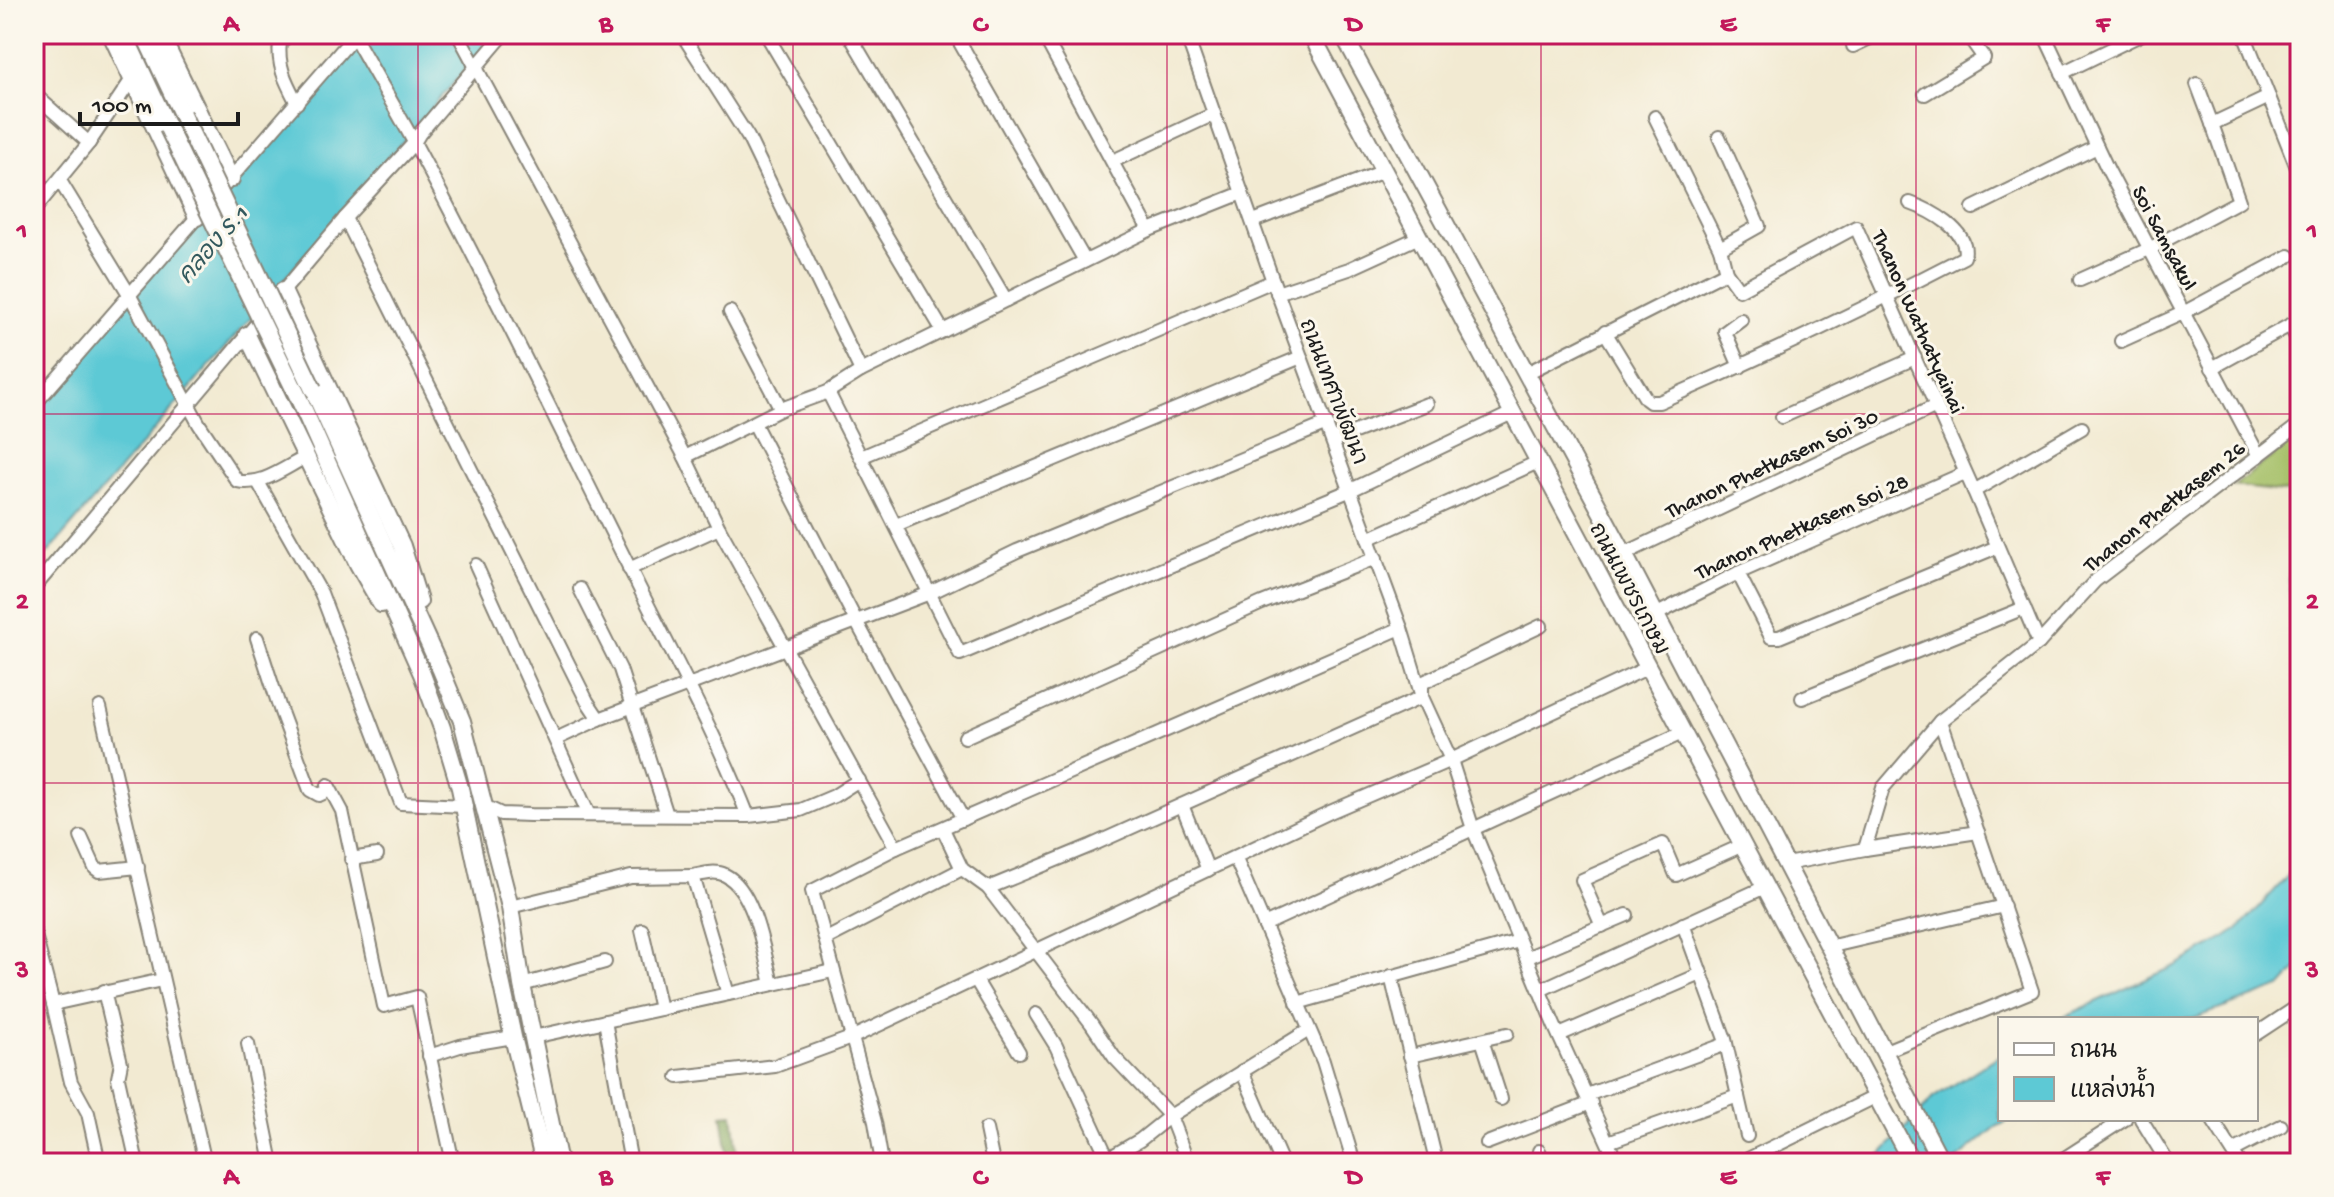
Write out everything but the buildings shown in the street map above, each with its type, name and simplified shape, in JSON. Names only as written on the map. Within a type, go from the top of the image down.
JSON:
[{"type":"main road","points":[[111,34],[197,217]]},
{"type":"main road","points":[[124,34],[300,401],[422,674],[442,728],[464,806],[513,1037],[544,1163]]},
{"type":"main road","points":[[144,34],[313,389],[462,721],[510,907],[522,985],[559,1163]]},
{"type":"main road","points":[[160,34],[231,179]]},
{"type":"main road","name":"ถนนเพชรเกษม","points":[[1311,34],[1912,1163]]},
{"type":"main road","name":"ถนนเพชรเกษม","points":[[1343,34],[1624,554],[1942,1163]]},
{"type":"main road","points":[[1334,78],[1360,65]]},
{"type":"main road","points":[[283,291],[402,546],[441,670]]},
{"type":"main road","points":[[1456,306],[1482,293]]},
{"type":"main road","points":[[247,335],[358,564],[422,674]]},
{"type":"main road","points":[[1672,714],[1683,720],[1698,716],[1701,701]]},
{"type":"main road","points":[[1695,756],[1696,745],[1701,739],[1723,743]]},
{"type":"street","points":[[290,34],[280,42],[278,59],[297,103]]},
{"type":"street","points":[[458,34],[685,457],[719,528],[896,848]]},
{"type":"street","points":[[34,588],[345,218],[414,143],[474,63],[504,34]]},
{"type":"street","points":[[682,34],[748,137],[861,371]]},
{"type":"street","points":[[766,34],[943,331]]},
{"type":"street","points":[[849,34],[1006,300]]},
{"type":"street","points":[[955,34],[1085,261]]},
{"type":"street","points":[[1043,34],[1149,230]]},
{"type":"street","name":"ถนนเทศาพัฒนา","points":[[1186,34],[1275,287],[1401,628],[1422,697],[1451,760],[1473,829],[1526,958],[1617,1163]]},
{"type":"street","points":[[1853,46],[1878,34]]},
{"type":"street","points":[[1925,94],[1984,58],[1967,34]]},
{"type":"street","name":"Soi Samsakul","points":[[2044,34],[2097,147],[2259,456]]},
{"type":"street","points":[[2062,73],[2142,34]]},
{"type":"street","points":[[2244,34],[2300,175]]},
{"type":"street","points":[[34,405],[354,35],[531,367],[629,569],[691,686],[727,761],[748,816]]},
{"type":"street","points":[[34,210],[89,143],[132,79]]},
{"type":"street","points":[[2080,280],[2149,249],[2239,201],[2197,84]]},
{"type":"street","points":[[34,94],[89,143]]},
{"type":"street","points":[[2212,124],[2269,97]]},
{"type":"street","points":[[1113,161],[1214,114]]},
{"type":"street","points":[[1525,374],[1726,272],[1720,248],[1655,117]]},
{"type":"street","points":[[1719,137],[1759,226],[1720,248]]},
{"type":"street","points":[[1973,208],[2097,147]]},
{"type":"street","points":[[1253,221],[1384,171]]},
{"type":"street","points":[[60,181],[129,294],[189,405],[237,481],[258,482],[306,457]]},
{"type":"street","points":[[685,457],[781,409],[828,392],[861,371],[1149,230],[1242,193]]},
{"type":"street","points":[[1605,332],[1650,402],[1659,402],[1888,296],[1965,254],[1963,243],[1949,224],[1928,209],[1910,203]]},
{"type":"street","points":[[345,218],[580,687],[599,719]]},
{"type":"street","name":"Thanon Wathatyainai","points":[[1726,272],[1739,290],[1856,227],[2039,643]]},
{"type":"street","points":[[861,457],[1275,287],[1349,269],[1419,237]]},
{"type":"street","points":[[2121,341],[2183,313],[2289,256]]},
{"type":"street","points":[[730,312],[781,409]]},
{"type":"street","points":[[1740,367],[1725,332],[1741,320]]},
{"type":"street","points":[[2212,368],[2290,325],[2300,345]]},
{"type":"street","points":[[896,525],[1301,357]]},
{"type":"street","points":[[1782,417],[1915,358]]},
{"type":"street","points":[[828,392],[960,654],[1351,490],[1512,413]]},
{"type":"street","points":[[1334,440],[1427,404]]},
{"type":"street","name":"Thanon Phetkasem Soi 30","points":[[1624,554],[1936,406]]},
{"type":"street","points":[[754,423],[963,819]]},
{"type":"street","points":[[556,739],[599,719],[691,686],[855,619],[930,593],[1017,551],[1327,424]]},
{"type":"street","name":"Thanon Phetkasem 26","points":[[1865,849],[1883,788],[1940,721],[2039,643],[2095,581],[2300,424]]},
{"type":"street","points":[[1974,491],[2082,428]]},
{"type":"street","points":[[1368,539],[1538,462]]},
{"type":"street","name":"Thanon Phetkasem Soi 28","points":[[1655,615],[1738,573],[1965,473]]},
{"type":"street","points":[[258,482],[321,593],[401,803],[464,806]]},
{"type":"street","points":[[629,569],[719,528]]},
{"type":"street","points":[[1738,573],[1771,637],[1779,637],[1997,547]]},
{"type":"street","points":[[965,737],[1262,603],[1376,558]]},
{"type":"street","points":[[476,565],[589,815]]},
{"type":"street","points":[[580,589],[620,669],[667,815]]},
{"type":"street","points":[[1802,698],[2024,608]]},
{"type":"street","points":[[988,888],[1422,697],[1422,683],[1541,626]]},
{"type":"street","points":[[882,1163],[875,1122],[812,891],[896,848],[1401,628]]},
{"type":"street","points":[[257,638],[310,790],[319,795],[329,788],[342,811],[384,1006],[417,997],[453,1163]]},
{"type":"street","points":[[678,1077],[775,1066],[851,1038],[1649,667]]},
{"type":"street","points":[[100,707],[205,1163]]},
{"type":"street","points":[[1883,1052],[2032,991],[1940,721]]},
{"type":"street","points":[[1264,925],[1682,733]]},
{"type":"street","points":[[484,806],[501,814],[748,816],[801,810],[834,796],[859,780]]},
{"type":"street","points":[[1182,805],[1208,870]]},
{"type":"street","points":[[943,829],[962,869],[988,888],[1114,1057],[1170,1116],[1188,1163]]},
{"type":"street","points":[[1786,864],[1978,832]]},
{"type":"street","points":[[81,837],[99,871],[138,867]]},
{"type":"street","points":[[1602,926],[1582,880],[1663,844],[1676,875],[1743,845]]},
{"type":"street","points":[[351,859],[377,855]]},
{"type":"street","points":[[1235,857],[1323,1061],[1354,1163]]},
{"type":"street","points":[[826,939],[962,869]]},
{"type":"street","points":[[510,907],[631,877],[693,876],[711,872],[724,874],[748,898],[772,984]]},
{"type":"street","points":[[693,876],[728,994]]},
{"type":"street","points":[[1540,990],[1765,887]]},
{"type":"street","points":[[1828,947],[2004,906]]},
{"type":"street","points":[[1526,958],[1627,915]]},
{"type":"street","points":[[1683,924],[1726,1044],[1747,1136]]},
{"type":"street","points":[[642,930],[660,1009]]},
{"type":"street","points":[[34,931],[71,1082],[88,1113],[99,1163]]},
{"type":"street","points":[[1297,1003],[1519,941]]},
{"type":"street","points":[[522,985],[605,962]]},
{"type":"street","points":[[533,1037],[833,971]]},
{"type":"street","points":[[1559,1035],[1701,974]]},
{"type":"street","points":[[1391,976],[1435,1157]]},
{"type":"street","points":[[53,1004],[162,980]]},
{"type":"street","points":[[976,980],[1019,1052]]},
{"type":"street","points":[[104,991],[121,1063],[118,1078],[137,1163]]},
{"type":"street","points":[[2258,1033],[2300,1005]]},
{"type":"street","points":[[1036,1014],[1056,1046],[1111,1163]]},
{"type":"street","points":[[605,1021],[631,1163]]},
{"type":"street","points":[[1111,1163],[1116,1154],[1170,1116],[1309,1030]]},
{"type":"street","points":[[1410,1056],[1507,1034]]},
{"type":"street","points":[[429,1056],[460,1046],[513,1037]]},
{"type":"street","points":[[1482,1040],[1501,1099]]},
{"type":"street","points":[[248,1044],[272,1163]]},
{"type":"street","points":[[1487,1143],[1726,1044]]},
{"type":"street","points":[[1242,1071],[1282,1163]]},
{"type":"street","points":[[1608,1142],[1738,1096]]},
{"type":"street","points":[[1740,1163],[1879,1100]]},
{"type":"street","points":[[2057,1163],[2122,1121]]},
{"type":"street","points":[[2142,1121],[2168,1163]]},
{"type":"street","points":[[2213,1121],[2237,1157],[2281,1126]]},
{"type":"street","points":[[986,1129],[993,1163]]},
{"type":"green space","points":[[2300,435],[2300,494],[2234,486],[2292,441]]},
{"type":"green space","points":[[733,1114],[739,1163],[729,1163],[722,1115]]},
{"type":"water","name":"คลอง ร.1","points":[[358,34],[496,34],[34,569],[34,408]]},
{"type":"water","points":[[2300,518],[2300,661],[2289,579],[2294,523]]},
{"type":"water","points":[[2300,848],[2300,966],[2281,987],[2198,1017],[2063,1017],[2175,966],[2238,930],[2287,877]]},
{"type":"water","points":[[1998,1056],[1998,1121],[2007,1121],[1953,1163],[1870,1163],[1878,1158],[1933,1098]]}]
